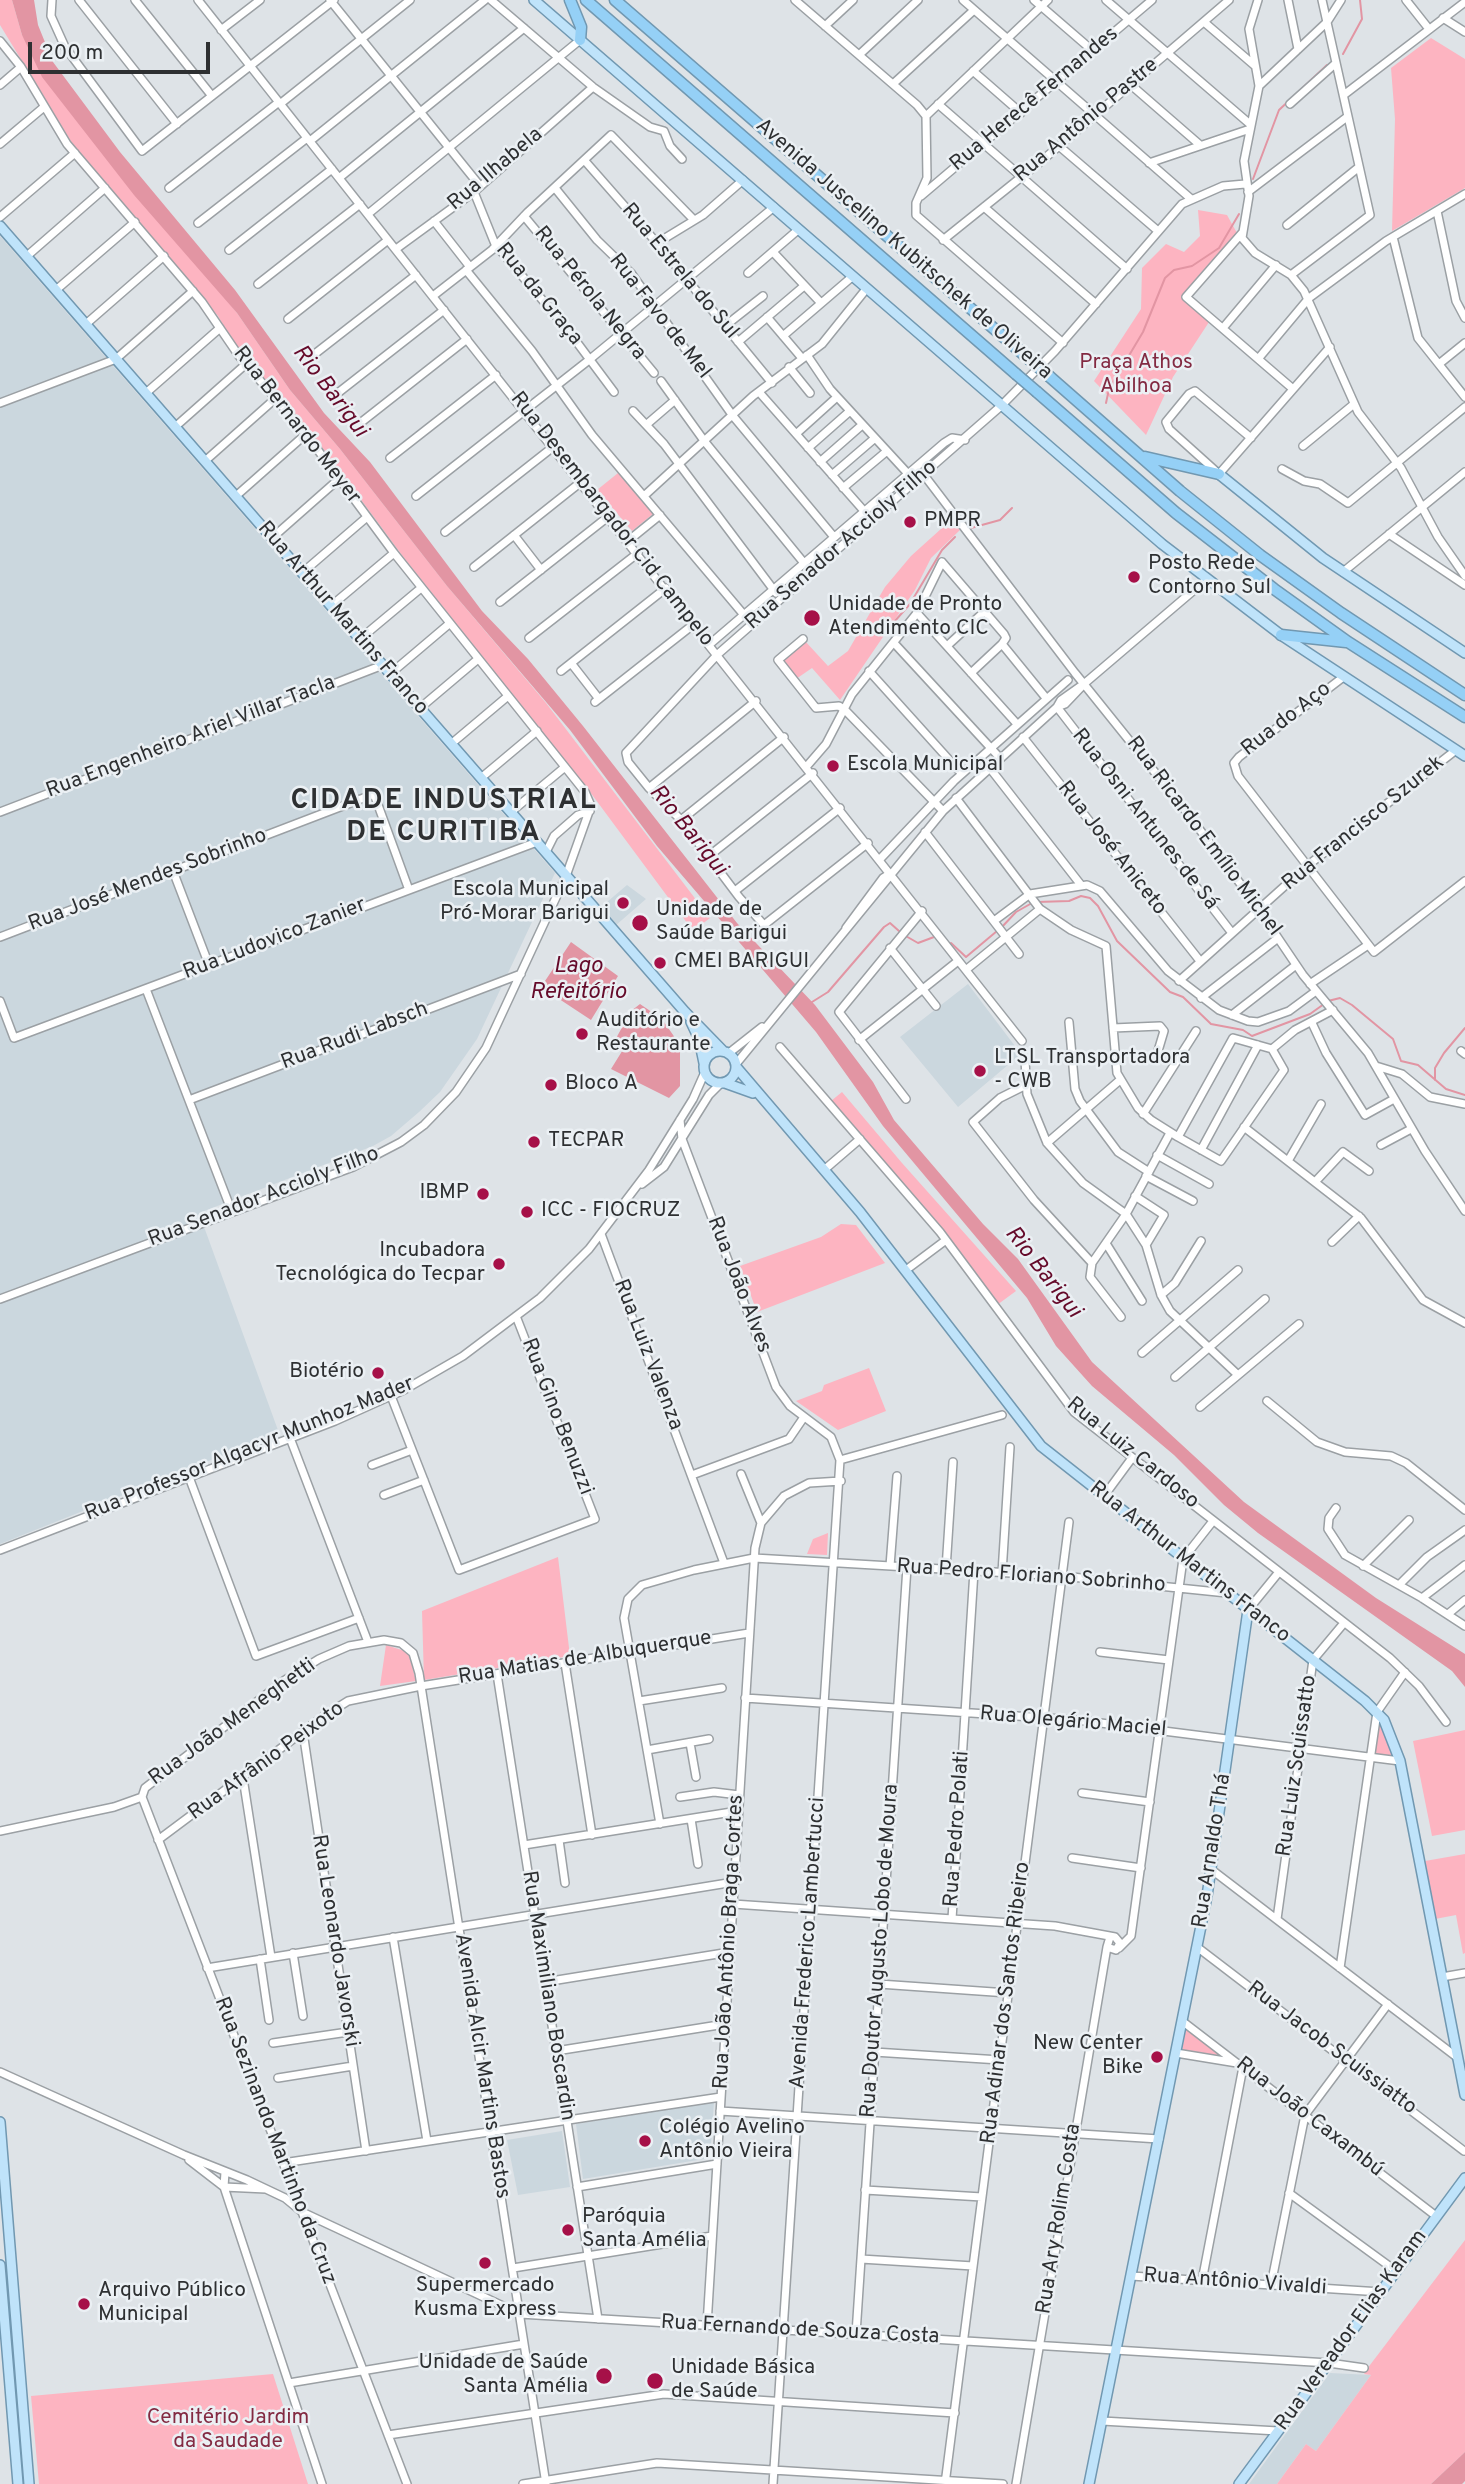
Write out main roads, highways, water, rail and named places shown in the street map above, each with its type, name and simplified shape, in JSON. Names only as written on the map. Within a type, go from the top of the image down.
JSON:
[{"type":"highway","points":[[570,0],[580,27],[580,40]]},
{"type":"highway","name":"Avenida Juscelino Kubitschek de Oliveira","points":[[586,0],[1193,526],[1348,642],[1465,717]]},
{"type":"highway","name":"Avenida Juscelino Kubitschek de Oliveira","points":[[615,0],[1137,454],[1270,562],[1465,695]]},
{"type":"highway","points":[[1137,454],[1168,465],[1219,474]]},
{"type":"highway","points":[[1281,635],[1348,642]]},
{"type":"main road","points":[[534,0],[1001,406],[1207,579],[1342,678],[1465,756]]},
{"type":"main road","name":"Rua Arthur Martins Franco","points":[[0,226],[685,1012],[726,1052]]},
{"type":"main road","points":[[1219,474],[1343,572],[1465,653]]},
{"type":"main road","name":"Rua Arthur Martins Franco","points":[[685,1012],[699,1039],[704,1068]]},
{"type":"main road","points":[[726,1052],[737,1066],[733,1077],[722,1083],[710,1080],[704,1068],[709,1055],[726,1052]]},
{"type":"main road","name":"Rua Arthur Martins Franco","points":[[737,1066],[760,1098],[824,1170],[906,1270],[1032,1437],[1377,1712],[1389,1729],[1400,1761],[1465,2095]]},
{"type":"main road","name":"Rua Arthur Martins Franco","points":[[722,1083],[740,1086],[760,1098]]},
{"type":"main road","name":"Rua Arnaldo Thá","points":[[1089,2484],[1152,2172],[1159,2150],[1158,2139],[1212,1870],[1248,1609]]},
{"type":"main road","points":[[0,2122],[29,2484]]},
{"type":"main road","name":"Rua Vereador Elias Karam","points":[[1240,2484],[1465,2178]]},
{"type":"main road","points":[[0,2266],[18,2484]]},
{"type":"main road","points":[[4,2309],[15,2308]]},
{"type":"main road","points":[[5,2322],[16,2321]]},
{"type":"water","points":[[12,0],[34,0],[38,25],[53,62],[120,152],[235,290],[324,413],[370,462],[482,611],[528,659],[583,726],[737,923],[815,1005],[873,1082],[894,1120],[983,1224],[1018,1259],[1092,1362],[1244,1502],[1376,1598],[1465,1654],[1465,1687],[1452,1671],[1258,1533],[1224,1505],[1174,1455],[1092,1386],[1056,1346],[1027,1298],[883,1126],[816,1032],[657,846],[570,730],[447,586],[340,449],[290,390],[237,313],[134,195],[42,77],[22,35]]},
{"type":"water","name":"Lago Refeitório","points":[[571,942],[618,976],[591,1020],[541,987]]},
{"type":"water","points":[[640,1004],[662,1019],[680,1045],[680,1086],[669,1098],[611,1069],[624,1048],[614,1042],[631,1011]]},
{"type":"water","points":[[1465,2452],[1465,2481],[1462,2484],[1431,2484]]},
{"type":"waterway","points":[[1343,54],[1362,19],[1360,0]]},
{"type":"waterway","points":[[1253,179],[1279,110],[1327,65]]},
{"type":"waterway","points":[[1106,403],[1109,389],[1143,332],[1165,278],[1174,270],[1192,266],[1219,248],[1239,214]]},
{"type":"waterway","points":[[971,528],[1000,520],[1012,508]]},
{"type":"waterway","points":[[894,622],[910,604],[942,550],[955,537]]},
{"type":"waterway","points":[[1037,902],[1069,901],[1081,896],[1090,898],[1098,906],[1117,941],[1170,992],[1183,997],[1211,1024],[1243,1030],[1252,1036],[1310,1014],[1324,1004]]},
{"type":"waterway","points":[[1001,928],[1016,912],[1032,903]]},
{"type":"waterway","points":[[812,1002],[828,992],[884,927],[890,923],[899,931]]},
{"type":"waterway","points":[[951,943],[966,957],[997,931]]},
{"type":"waterway","points":[[904,935],[918,943],[934,937]]},
{"type":"waterway","points":[[1328,1001],[1340,998],[1352,1005],[1393,1039],[1401,1061],[1418,1065],[1446,1089],[1465,1095]]},
{"type":"waterway","points":[[1435,1080],[1435,1068],[1465,1028]]},
{"type":"place","name":"PMPR","points":[[910,522]]},
{"type":"place","name":"Posto Rede Contorno Sul","points":[[1134,577]]},
{"type":"place","name":"Unidade de Pronto Atendimento CIC","points":[[812,618]]},
{"type":"place","name":"Escola Municipal","points":[[833,766]]},
{"type":"place","name":"Escola Municipal Pró-Morar Barigui","points":[[623,903]]},
{"type":"place","name":"Unidade de Saúde Barigui","points":[[640,923]]},
{"type":"place","name":"CMEI BARIGUI","points":[[660,963]]},
{"type":"place","name":"Auditório e Restaurante","points":[[582,1034]]},
{"type":"place","name":"LTSL Transportadora - CWB","points":[[980,1071]]},
{"type":"place","name":"Bloco A","points":[[551,1085]]},
{"type":"place","name":"TECPAR","points":[[534,1142]]},
{"type":"place","name":"IBMP","points":[[483,1194]]},
{"type":"place","name":"ICC - FIOCRUZ","points":[[527,1212]]},
{"type":"place","name":"Incubadora Tecnológica do Tecpar","points":[[499,1264]]},
{"type":"place","name":"Biotério","points":[[378,1373]]},
{"type":"place","name":"New Center Bike","points":[[1157,2057]]},
{"type":"place","name":"Colégio Avelino Antônio Vieira","points":[[645,2141]]},
{"type":"place","name":"Paróquia Santa Amélia","points":[[568,2230]]},
{"type":"place","name":"Supermercado Kusma Express","points":[[485,2263]]},
{"type":"place","name":"Arquivo Público Municipal","points":[[84,2304]]},
{"type":"place","name":"Unidade de Saúde Santa Amélia","points":[[604,2376]]},
{"type":"place","name":"Unidade Básica de Saúde","points":[[655,2381]]},
{"type":"district","name":"CIDADE INDUSTRIAL DE CURITIBA","points":[[444,818]]},
{"type":"park label","name":"Praça Athos Abilhoa","points":[[1136,376]]},
{"type":"park label","name":"Cemitério Jardim da Saudade","points":[[228,2431]]},
{"type":"water label","name":"Rio Barigui","points":[[329,392]]},
{"type":"water label","name":"Rio Barigui","points":[[687,831]]},
{"type":"water label","name":"Rio Barigui","points":[[1042,1273]]}]
